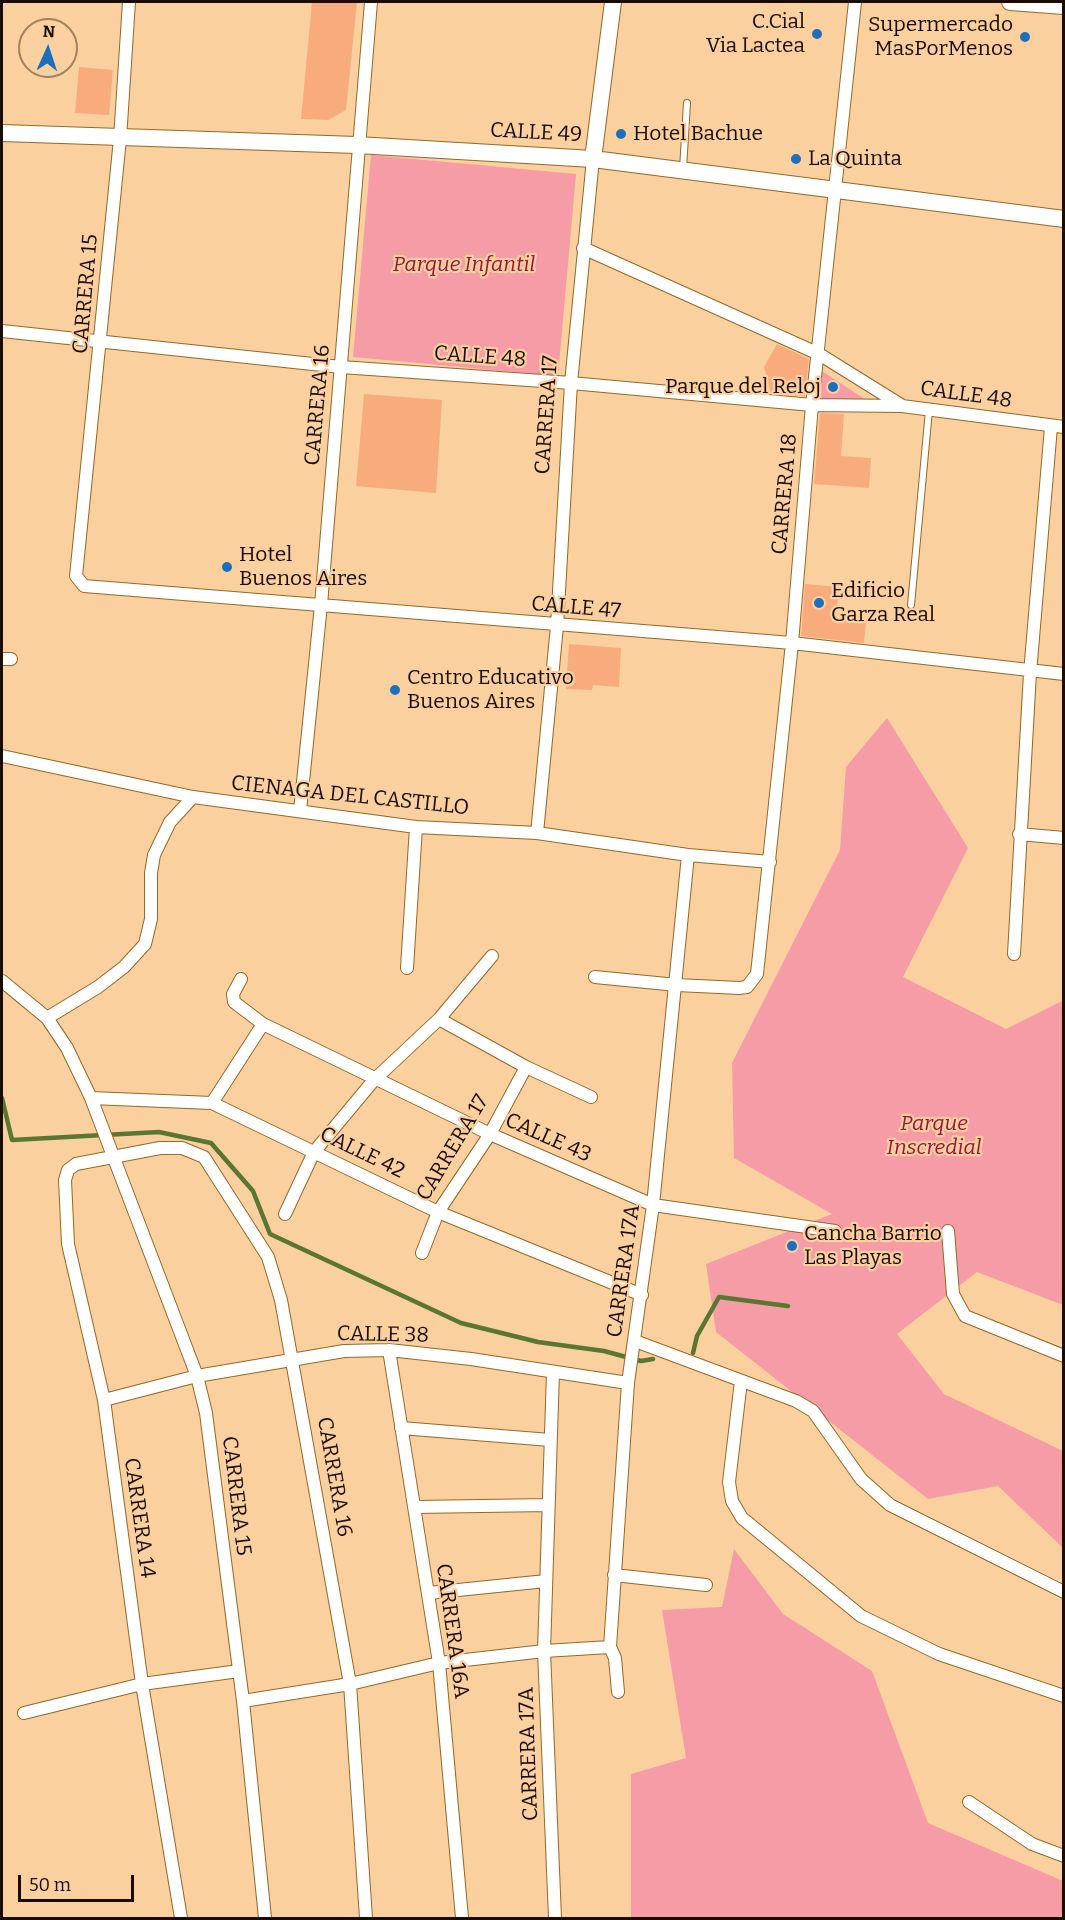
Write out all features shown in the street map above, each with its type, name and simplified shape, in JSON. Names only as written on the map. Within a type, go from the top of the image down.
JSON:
[{"type":"street","name":"CARRERA 15","points":[[84,586],[76,576],[120,139],[129,2]]},
{"type":"street","name":"CARRERA 16","points":[[300,812],[321,605],[357,145],[371,2]]},
{"type":"street","name":"CARRERA 17","points":[[537,833],[557,626],[571,383],[583,248],[613,2]]},
{"type":"street","name":"CARRERA 18","points":[[677,986],[747,987],[757,974],[792,644],[812,405],[855,2]]},
{"type":"street","points":[[1010,2],[1064,6]]},
{"type":"street","name":"CALLE 49","points":[[2,133],[120,139],[357,145],[593,159],[1064,219]]},
{"type":"street","points":[[583,248],[819,354],[902,406]]},
{"type":"street","name":"CALLE 48","points":[[2,331],[341,367],[571,383],[812,405],[902,406],[1057,427]]},
{"type":"street","points":[[1014,954],[1030,673],[1057,427]]},
{"type":"street","name":"CALLE 47","points":[[84,586],[792,644],[1030,673],[1064,674]]},
{"type":"street","name":"CIENAGA DEL CASTILLO","points":[[2,756],[193,797],[300,812],[416,827],[537,833],[688,855],[770,862]]},
{"type":"street","points":[[47,1018],[98,987],[124,967],[145,944],[151,919],[150,873],[154,855],[170,822],[193,797]]},
{"type":"street","points":[[407,968],[416,827]]},
{"type":"street","points":[[1020,834],[1064,838]]},
{"type":"street","name":"CARRERA 17A","points":[[618,1692],[615,1658],[610,1647],[628,1383],[653,1206],[677,986],[688,855]]},
{"type":"street","points":[[285,1214],[314,1152],[374,1080],[439,1019],[492,956]]},
{"type":"street","points":[[595,977],[677,986]]},
{"type":"street","name":"CALLE 43","points":[[241,979],[233,994],[234,1002],[263,1024],[374,1080],[653,1206],[835,1231]]},
{"type":"street","points":[[2,981],[47,1018],[67,1048],[91,1098]]},
{"type":"street","points":[[439,1019],[526,1067],[591,1097]]},
{"type":"street","points":[[212,1103],[263,1024]]},
{"type":"street","name":"CARRERA 17","points":[[422,1253],[438,1212],[490,1134],[526,1067]]},
{"type":"street","name":"CARRERA 15","points":[[91,1098],[197,1376],[206,1413],[243,1701],[265,1918]]},
{"type":"street","name":"CALLE 42","points":[[91,1098],[212,1103],[438,1212],[642,1295]]},
{"type":"street","name":"CARRERA 16","points":[[112,1157],[159,1148],[182,1148],[204,1157],[268,1257],[281,1300],[293,1359],[350,1684],[366,1918]]},
{"type":"street","name":"CARRERA 14","points":[[112,1157],[76,1164],[68,1170],[65,1180],[68,1244],[104,1400],[142,1684],[181,1918]]},
{"type":"street","points":[[948,1231],[953,1294],[965,1316],[1064,1356]]},
{"type":"street","points":[[634,1346],[796,1401],[813,1411],[861,1479],[890,1506],[1064,1592]]},
{"type":"street","name":"CALLE 38","points":[[104,1400],[197,1376],[344,1351],[389,1350],[628,1383]]},
{"type":"street","name":"CARRERA 16A","points":[[389,1350],[439,1663],[462,1918]]},
{"type":"street","name":"CARRERA 17A","points":[[553,1372],[544,1651],[555,1918]]},
{"type":"street","points":[[741,1381],[729,1482],[732,1501],[742,1518],[826,1590],[861,1616],[939,1654],[1064,1696]]},
{"type":"street","points":[[401,1428],[550,1440]]},
{"type":"street","points":[[415,1507],[548,1505]]},
{"type":"street","points":[[614,1575],[706,1585]]},
{"type":"street","points":[[429,1593],[546,1581]]},
{"type":"street","points":[[243,1701],[350,1684],[439,1663],[544,1651],[610,1647]]},
{"type":"street","points":[[24,1713],[142,1684],[239,1671]]},
{"type":"street","points":[[969,1802],[1032,1844],[1064,1856]]},
{"type":"lane","points":[[682,169],[687,103]]},
{"type":"lane","points":[[910,605],[929,410]]},
{"type":"green space","name":"Parque Infantil","points":[[371,155],[576,174],[558,376],[353,357]]},
{"type":"green space","name":"Parque del Reloj","points":[[820,370],[877,407],[818,403]]},
{"type":"green space","name":"Parque Inscredial","points":[[887,718],[968,848],[903,977],[1006,1029],[1064,1000],[1063,1305],[977,1272],[897,1334],[944,1394],[1063,1451],[1063,1548],[998,1486],[928,1499],[716,1332],[706,1264],[832,1214],[734,1158],[732,1063],[840,850],[846,767]]},
{"type":"green space","points":[[734,1549],[783,1614],[872,1671],[928,1823],[1063,1881],[1063,1918],[631,1918],[631,1774],[686,1758],[662,1610],[722,1607]]},
{"type":"building","points":[[312,2],[357,2],[346,110],[328,120],[301,119]]},
{"type":"building","points":[[79,67],[113,70],[109,115],[75,113]]},
{"type":"building","points":[[777,344],[809,359],[805,396],[771,393],[764,367]]},
{"type":"building","points":[[364,394],[442,400],[436,493],[356,486]]},
{"type":"building","points":[[820,413],[844,414],[841,456],[871,458],[869,488],[814,484]]},
{"type":"building","name":"Edificio Garza Real","points":[[805,584],[839,587],[836,619],[866,622],[864,643],[801,636]]},
{"type":"building","points":[[569,644],[621,648],[619,687],[593,685],[592,690],[566,689]]},
{"type":"waterway","points":[[2,1098],[12,1140],[159,1132],[211,1143],[253,1191],[270,1234],[461,1323],[538,1342],[604,1351],[641,1361],[653,1359]]},
{"type":"waterway","points":[[693,1353],[697,1336],[719,1297],[788,1306]]},
{"type":"place","name":"C.Cial Via Lactea","points":[[817,34]]},
{"type":"place","name":"Supermercado MasPorMenos","points":[[1025,37]]},
{"type":"place","name":"Hotel Bachue","points":[[621,134]]},
{"type":"place","name":"La Quinta","points":[[796,159]]},
{"type":"place","name":"Parque del Reloj","points":[[833,387]]},
{"type":"place","name":"Hotel Buenos Aires","points":[[227,567]]},
{"type":"place","name":"Edificio Garza Real","points":[[819,603]]},
{"type":"place","name":"Centro Educativo Buenos Aires","points":[[395,690]]},
{"type":"place","name":"Cancha Barrio Las Playas","points":[[792,1246]]}]
